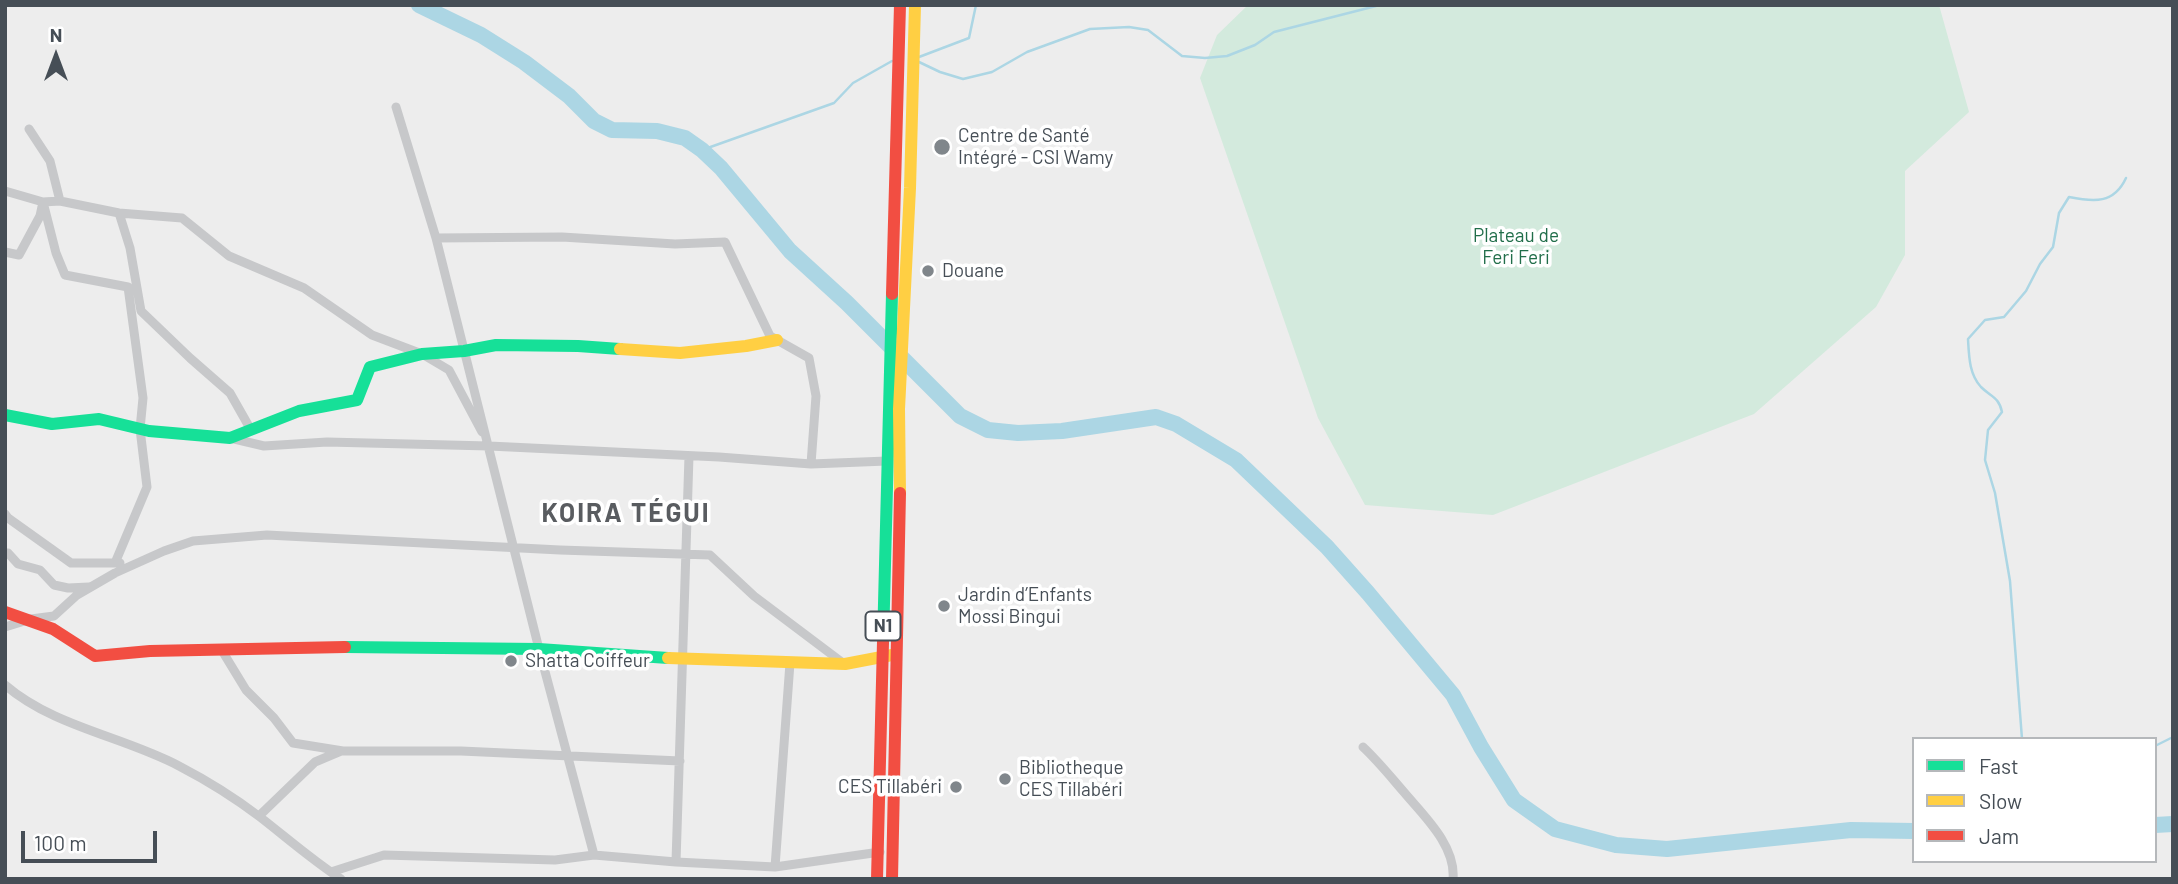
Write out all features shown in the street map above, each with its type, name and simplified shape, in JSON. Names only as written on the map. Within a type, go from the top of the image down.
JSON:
[{"type":"street","name":"N1","points":[[892,879],[896,655],[895,375],[900,238],[900,5]]},
{"type":"street","name":"N1","points":[[900,238],[914,85],[915,5]]},
{"type":"street","points":[[396,107],[436,237],[539,649],[594,855]]},
{"type":"street","points":[[29,129],[50,161],[60,201]]},
{"type":"street","points":[[5,191],[43,202],[60,201],[119,213],[182,218],[229,256],[304,288],[372,335],[422,354],[449,370],[489,446]]},
{"type":"street","points":[[5,252],[19,255],[40,216],[43,202]]},
{"type":"street","points":[[43,202],[56,253],[65,275],[128,287],[143,398],[140,429],[147,487],[115,563]]},
{"type":"street","points":[[119,213],[130,248],[141,311],[230,393],[251,430]]},
{"type":"street","points":[[436,237],[562,237],[676,244],[724,242],[770,336],[809,358],[816,396],[811,464]]},
{"type":"street","points":[[230,438],[299,411],[357,400],[370,367],[422,354],[496,345],[534,344],[680,353],[777,340]]},
{"type":"street","name":"N1","points":[[877,879],[887,461],[895,375]]},
{"type":"street","points":[[5,415],[52,424],[99,419],[140,429],[230,438],[264,446],[327,442],[489,446],[811,464],[887,461]]},
{"type":"street","points":[[677,862],[689,456]]},
{"type":"street","points":[[5,514],[8,519],[71,563],[138,562]]},
{"type":"street","points":[[5,627],[31,619],[54,616],[77,595],[164,551],[193,541],[267,535],[710,555],[754,596],[845,664]]},
{"type":"street","points":[[5,553],[18,564],[40,570],[54,585],[68,588],[91,587]]},
{"type":"street","points":[[5,612],[31,619],[69,636],[95,656],[150,651],[388,646],[539,649],[683,659],[845,664],[896,655]]},
{"type":"street","points":[[221,649],[246,690],[293,743],[343,751],[461,751],[680,761]]},
{"type":"street","points":[[775,867],[790,663]]},
{"type":"street","points":[[5,685],[43,711],[179,766],[259,816],[341,879]]},
{"type":"street","points":[[1363,747],[1382,765],[1435,829],[1449,853],[1453,879]]},
{"type":"street","points":[[259,816],[315,762],[343,751]]},
{"type":"street","points":[[331,872],[384,855],[555,860],[594,855],[775,867],[893,851]]},
{"type":"green space","name":"Plateau de Feri Feri","points":[[1248,5],[1939,5],[1969,112],[1905,171],[1905,255],[1876,307],[1754,414],[1493,515],[1365,505],[1318,418],[1200,78],[1217,35]]},
{"type":"waterway","points":[[419,5],[481,35],[524,62],[569,96],[594,121],[612,130],[657,131],[685,138],[702,150],[721,168],[790,251],[847,303],[960,416],[988,430],[1018,433],[1062,431],[1156,417],[1176,424],[1236,460],[1327,547],[1368,593],[1453,695],[1514,800],[1555,829],[1616,845],[1667,849],[1851,830],[1912,831]]},
{"type":"waterway","points":[[919,57],[969,38],[976,5]]},
{"type":"waterway","points":[[919,62],[963,79],[992,72],[1027,52],[1090,29],[1129,27],[1148,30],[1182,56],[1227,56],[1255,45],[1274,32],[1376,6]]},
{"type":"waterway","points":[[702,150],[834,103],[853,83],[892,61]]},
{"type":"waterway","points":[[2022,737],[2010,581],[1995,493],[1985,460],[1988,430],[2002,412],[1997,400],[1981,387],[1974,376],[1968,339],[1985,320],[2004,317],[2026,291],[2040,264],[2053,247],[2059,213],[2069,197],[2087,200],[2109,197],[2116,193],[2126,178]]},
{"type":"waterway","points":[[2157,745],[2173,737]]},
{"type":"waterway","points":[[2157,825],[2173,824]]},
{"type":"traffic: fast","points":[[883,642],[892,294]]},
{"type":"traffic: fast","points":[[5,415],[52,424],[99,419],[149,431],[230,438],[299,411],[357,400],[370,367],[422,354],[496,345],[620,349]]},
{"type":"traffic: fast","points":[[345,647],[539,649],[668,658]]},
{"type":"traffic: slow","points":[[900,493],[899,409],[910,188],[915,5]]},
{"type":"traffic: slow","points":[[620,349],[680,353],[777,340]]},
{"type":"traffic: slow","points":[[668,658],[845,664],[892,655]]},
{"type":"traffic: jam","points":[[892,294],[900,5]]},
{"type":"traffic: jam","points":[[892,879],[900,493]]},
{"type":"traffic: jam","points":[[5,612],[53,629],[95,656],[150,651],[345,647]]},
{"type":"traffic: jam","points":[[877,879],[883,642]]},
{"type":"place","name":"Centre de Santé Intégré - CSI Wamy","points":[[942,147]]},
{"type":"place","name":"Douane","points":[[928,271]]},
{"type":"place","name":"Jardin d’Enfants Mossi Bingui","points":[[944,606]]},
{"type":"place","name":"Shatta Coiffeur","points":[[511,661]]},
{"type":"place","name":"Bibliotheque CES Tillabéri","points":[[1005,779]]},
{"type":"place","name":"CES Tillabéri","points":[[956,787]]},
{"type":"district","name":"KOIRA TÉGUI","points":[[626,513]]}]
